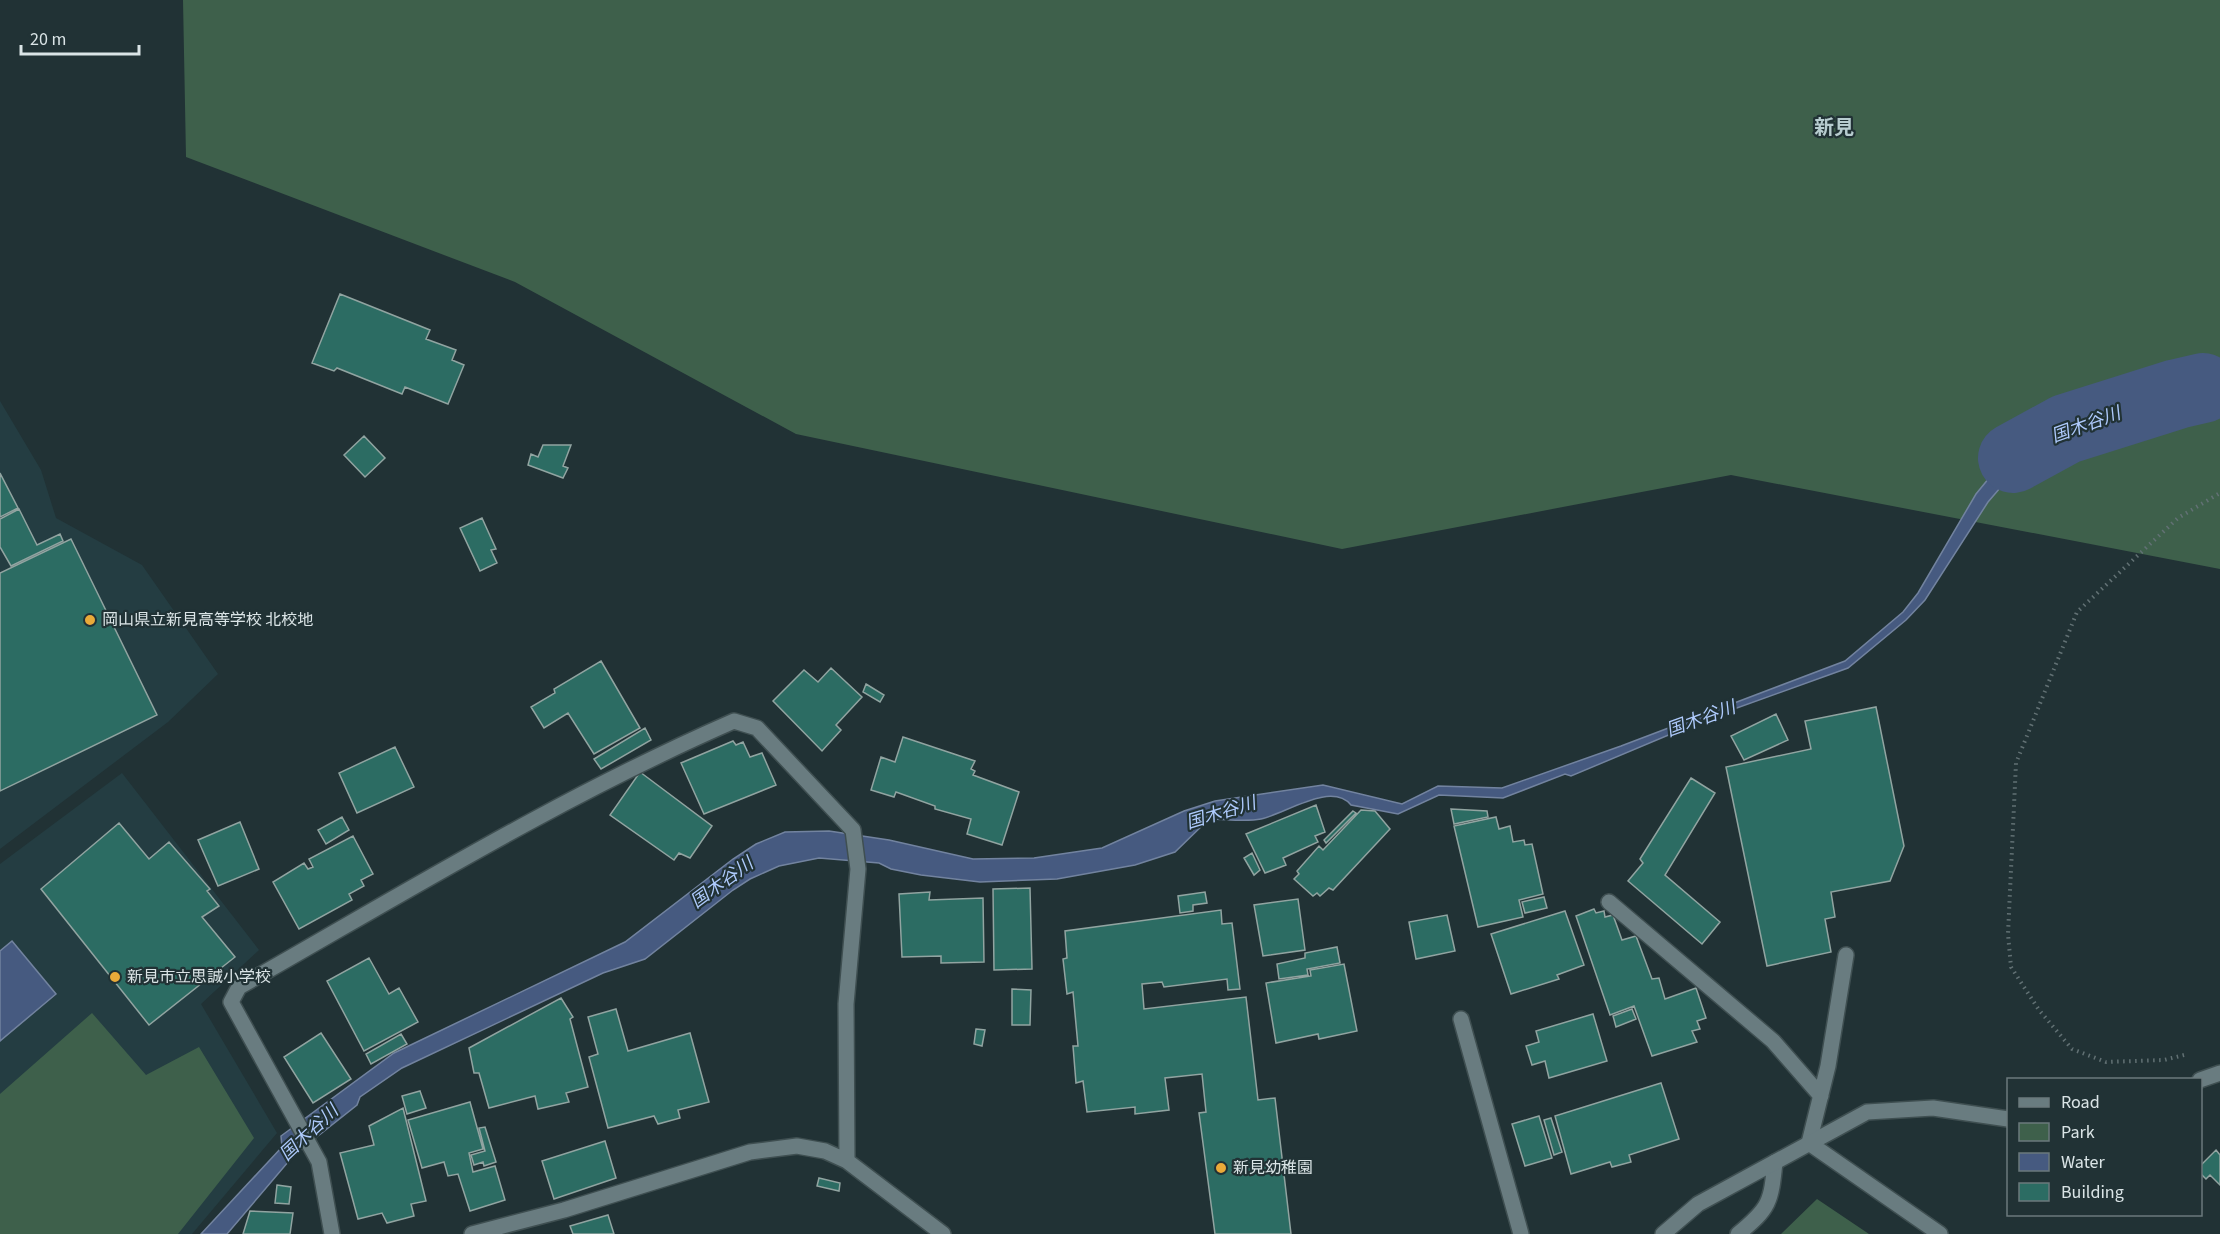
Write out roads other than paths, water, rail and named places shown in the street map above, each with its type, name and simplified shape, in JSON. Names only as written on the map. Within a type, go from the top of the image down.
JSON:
[{"type":"street","points":[[332,1234],[319,1162],[231,1002],[239,987],[485,848],[658,754],[734,721],[757,728],[853,830],[858,869],[846,1004],[847,1161]]},
{"type":"street","points":[[1609,902],[1773,1041],[1821,1096]]},
{"type":"street","points":[[1809,1143],[1821,1096],[1846,955]]},
{"type":"street","points":[[1461,1019],[1521,1234]]},
{"type":"street","points":[[2202,1079],[2220,1073]]},
{"type":"street","points":[[1663,1234],[1698,1204],[1867,1112],[1934,1108],[2007,1119]]},
{"type":"street","points":[[1809,1143],[1940,1234]]},
{"type":"street","points":[[472,1234],[564,1210],[750,1152],[798,1146],[825,1151],[847,1161],[943,1234]]},
{"type":"street","points":[[1738,1234],[1758,1217],[1771,1198],[1775,1162]]},
{"type":"water","points":[[2191,383],[2220,383],[2220,389],[2187,396],[2122,420],[2113,421],[2106,408],[2128,403]]},
{"type":"water","points":[[2092,402],[2108,431],[2022,469],[2006,481],[1988,502],[1925,600],[1906,620],[1848,668],[1709,718],[1571,776],[1565,774],[1503,798],[1439,795],[1398,814],[1351,805],[1332,796],[1320,798],[1261,819],[1209,819],[1175,852],[1135,865],[1057,879],[980,882],[921,875],[891,869],[879,863],[819,858],[779,866],[750,879],[733,890],[645,959],[603,973],[402,1068],[360,1097],[357,1105],[294,1155],[227,1234],[201,1234],[282,1147],[281,1136],[394,1053],[625,942],[733,859],[756,844],[785,832],[829,831],[889,840],[973,859],[1034,858],[1102,848],[1184,811],[1215,801],[1323,785],[1402,804],[1438,786],[1502,788],[1621,746],[1845,661],[1903,612],[1918,593],[1976,494],[2003,461],[2015,441]]},
{"type":"water","points":[[12,941],[56,994],[0,1041],[0,951]]},
{"type":"waterway","name":"国木谷川","points":[[2013,458],[2066,429],[2203,388]]},
{"type":"place","name":"岡山県立新見高等学校 北校地","points":[[90,620]]},
{"type":"place","name":"新見市立思誠小学校","points":[[115,977]]},
{"type":"place","name":"新見幼稚園","points":[[1221,1168]]},
{"type":"district","name":"新見","points":[[1834,128]]}]
